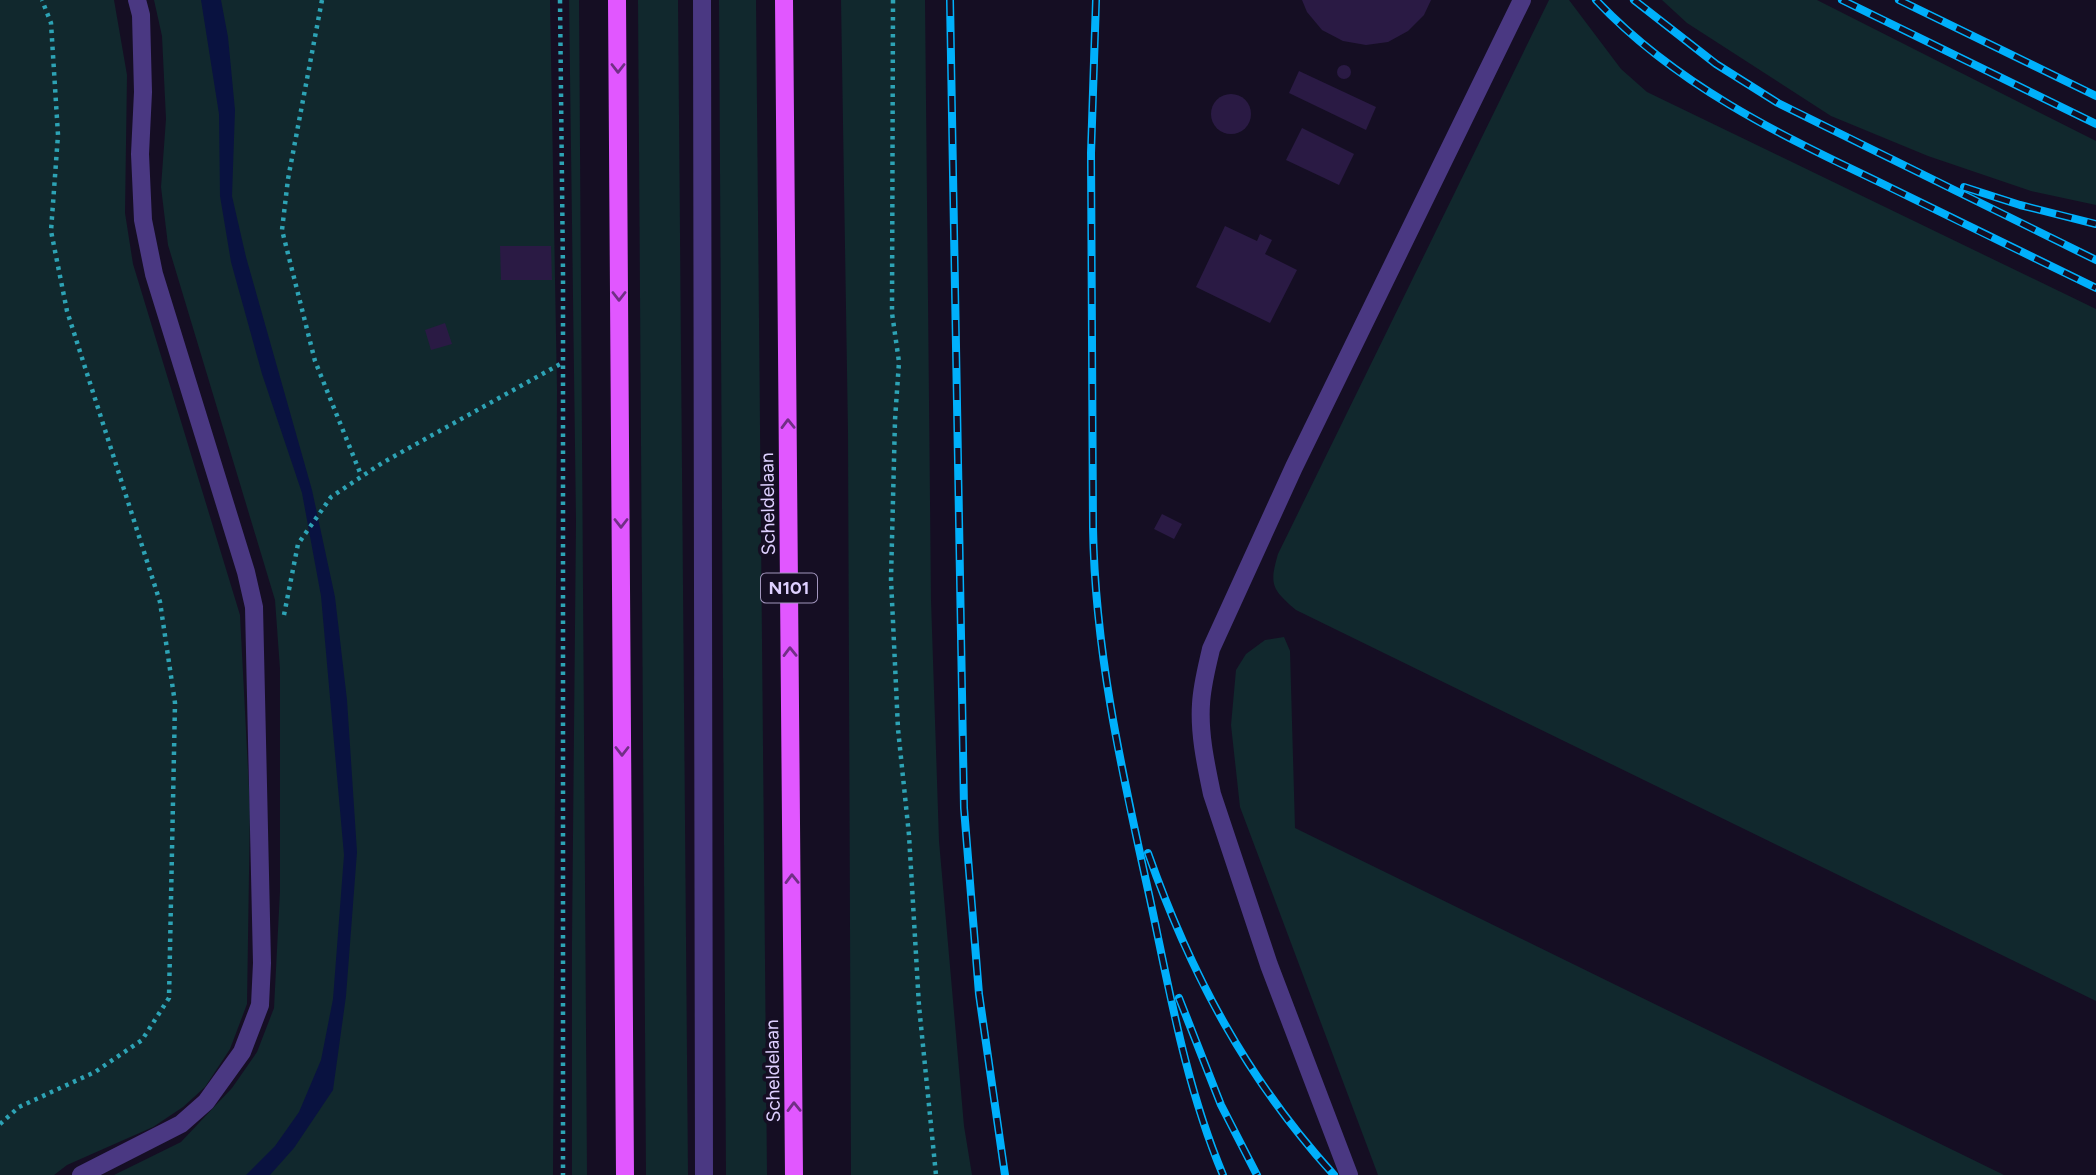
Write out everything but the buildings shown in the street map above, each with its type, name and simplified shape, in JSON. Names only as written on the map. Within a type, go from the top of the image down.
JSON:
[{"type":"main road","points":[[617,0],[625,1175]]},
{"type":"main road","name":"Scheldelaan","points":[[784,0],[794,1175]]},
{"type":"lane","points":[[81,1175],[181,1124],[206,1102],[242,1052],[260,1005],[262,963],[254,607],[246,572],[151,261],[143,220],[140,154],[143,92],[141,15],[137,0]]},
{"type":"lane","points":[[702,0],[704,1175]]},
{"type":"lane","points":[[1349,1175],[1283,1002],[1212,794],[1206,766],[1201,705],[1205,675],[1211,649],[1294,467],[1522,0]]},
{"type":"path","points":[[0,1124],[19,1107],[95,1072],[142,1040],[169,998],[175,703],[160,601],[67,312],[51,231],[58,135],[51,23],[42,0]]},
{"type":"path","points":[[322,0],[288,179],[282,230],[315,361],[361,475]]},
{"type":"path","points":[[560,0],[563,1175]]},
{"type":"path","points":[[893,0],[892,313],[899,362],[891,579],[898,729],[909,835],[919,1006],[936,1175]]},
{"type":"path","points":[[283,621],[298,544],[331,497],[361,475],[563,363]]},
{"type":"green space","points":[[0,0],[114,0],[127,75],[125,213],[133,264],[240,615],[250,808],[247,1004],[230,1049],[205,1087],[183,1107],[153,1127],[67,1165],[54,1175],[0,1175]]},
{"type":"green space","points":[[154,0],[550,0],[557,390],[553,1175],[114,1175],[181,1142],[232,1088],[257,1052],[274,1008],[280,891],[280,669],[275,600],[168,245],[161,187],[166,119],[162,36]]},
{"type":"green space","points":[[569,0],[579,0],[587,1175],[572,1175],[576,521]]},
{"type":"green space","points":[[638,0],[678,0],[688,1175],[646,1175]]},
{"type":"green space","points":[[719,0],[756,0],[767,1175],[726,1175]]},
{"type":"green space","points":[[841,0],[925,0],[931,600],[939,841],[964,1126],[972,1175],[851,1175],[848,432]]},
{"type":"green space","points":[[1549,0],[1569,0],[1621,69],[1647,92],[2096,309],[2096,1001],[1296,610],[1277,591],[1273,580],[1278,554]]},
{"type":"green space","points":[[1662,0],[1817,0],[2096,141],[2096,205],[2031,191],[1928,156],[1831,116],[1687,23]]},
{"type":"green space","points":[[1284,637],[1290,651],[1295,828],[2004,1175],[1378,1175],[1240,807],[1231,725],[1236,670],[1246,654],[1265,640]]},
{"type":"shaded area","points":[[201,0],[221,0],[228,37],[235,110],[232,196],[246,257],[312,490],[335,597],[347,700],[357,852],[346,996],[333,1090],[294,1148],[270,1175],[246,1175],[275,1146],[299,1112],[321,1060],[333,999],[344,855],[321,596],[302,493],[262,374],[231,262],[220,196],[219,114]]},
{"type":"railway","points":[[950,0],[964,808],[979,994],[1005,1175]]},
{"type":"railway","points":[[1096,0],[1091,153],[1093,528],[1099,622],[1112,715],[1172,1004],[1199,1108],[1223,1175]]},
{"type":"railway","points":[[1596,0],[1659,57],[1766,126],[2096,288]]},
{"type":"railway","points":[[1634,0],[1716,64],[1778,103],[2096,260]]},
{"type":"railway","points":[[1842,0],[2096,124]]},
{"type":"railway","points":[[1899,0],[2096,96]]},
{"type":"railway","points":[[1964,187],[2020,205],[2096,224]]},
{"type":"railway","points":[[1148,853],[1183,941],[1224,1024],[1274,1101],[1334,1175]]},
{"type":"railway","points":[[1179,998],[1221,1105],[1257,1175]]}]
